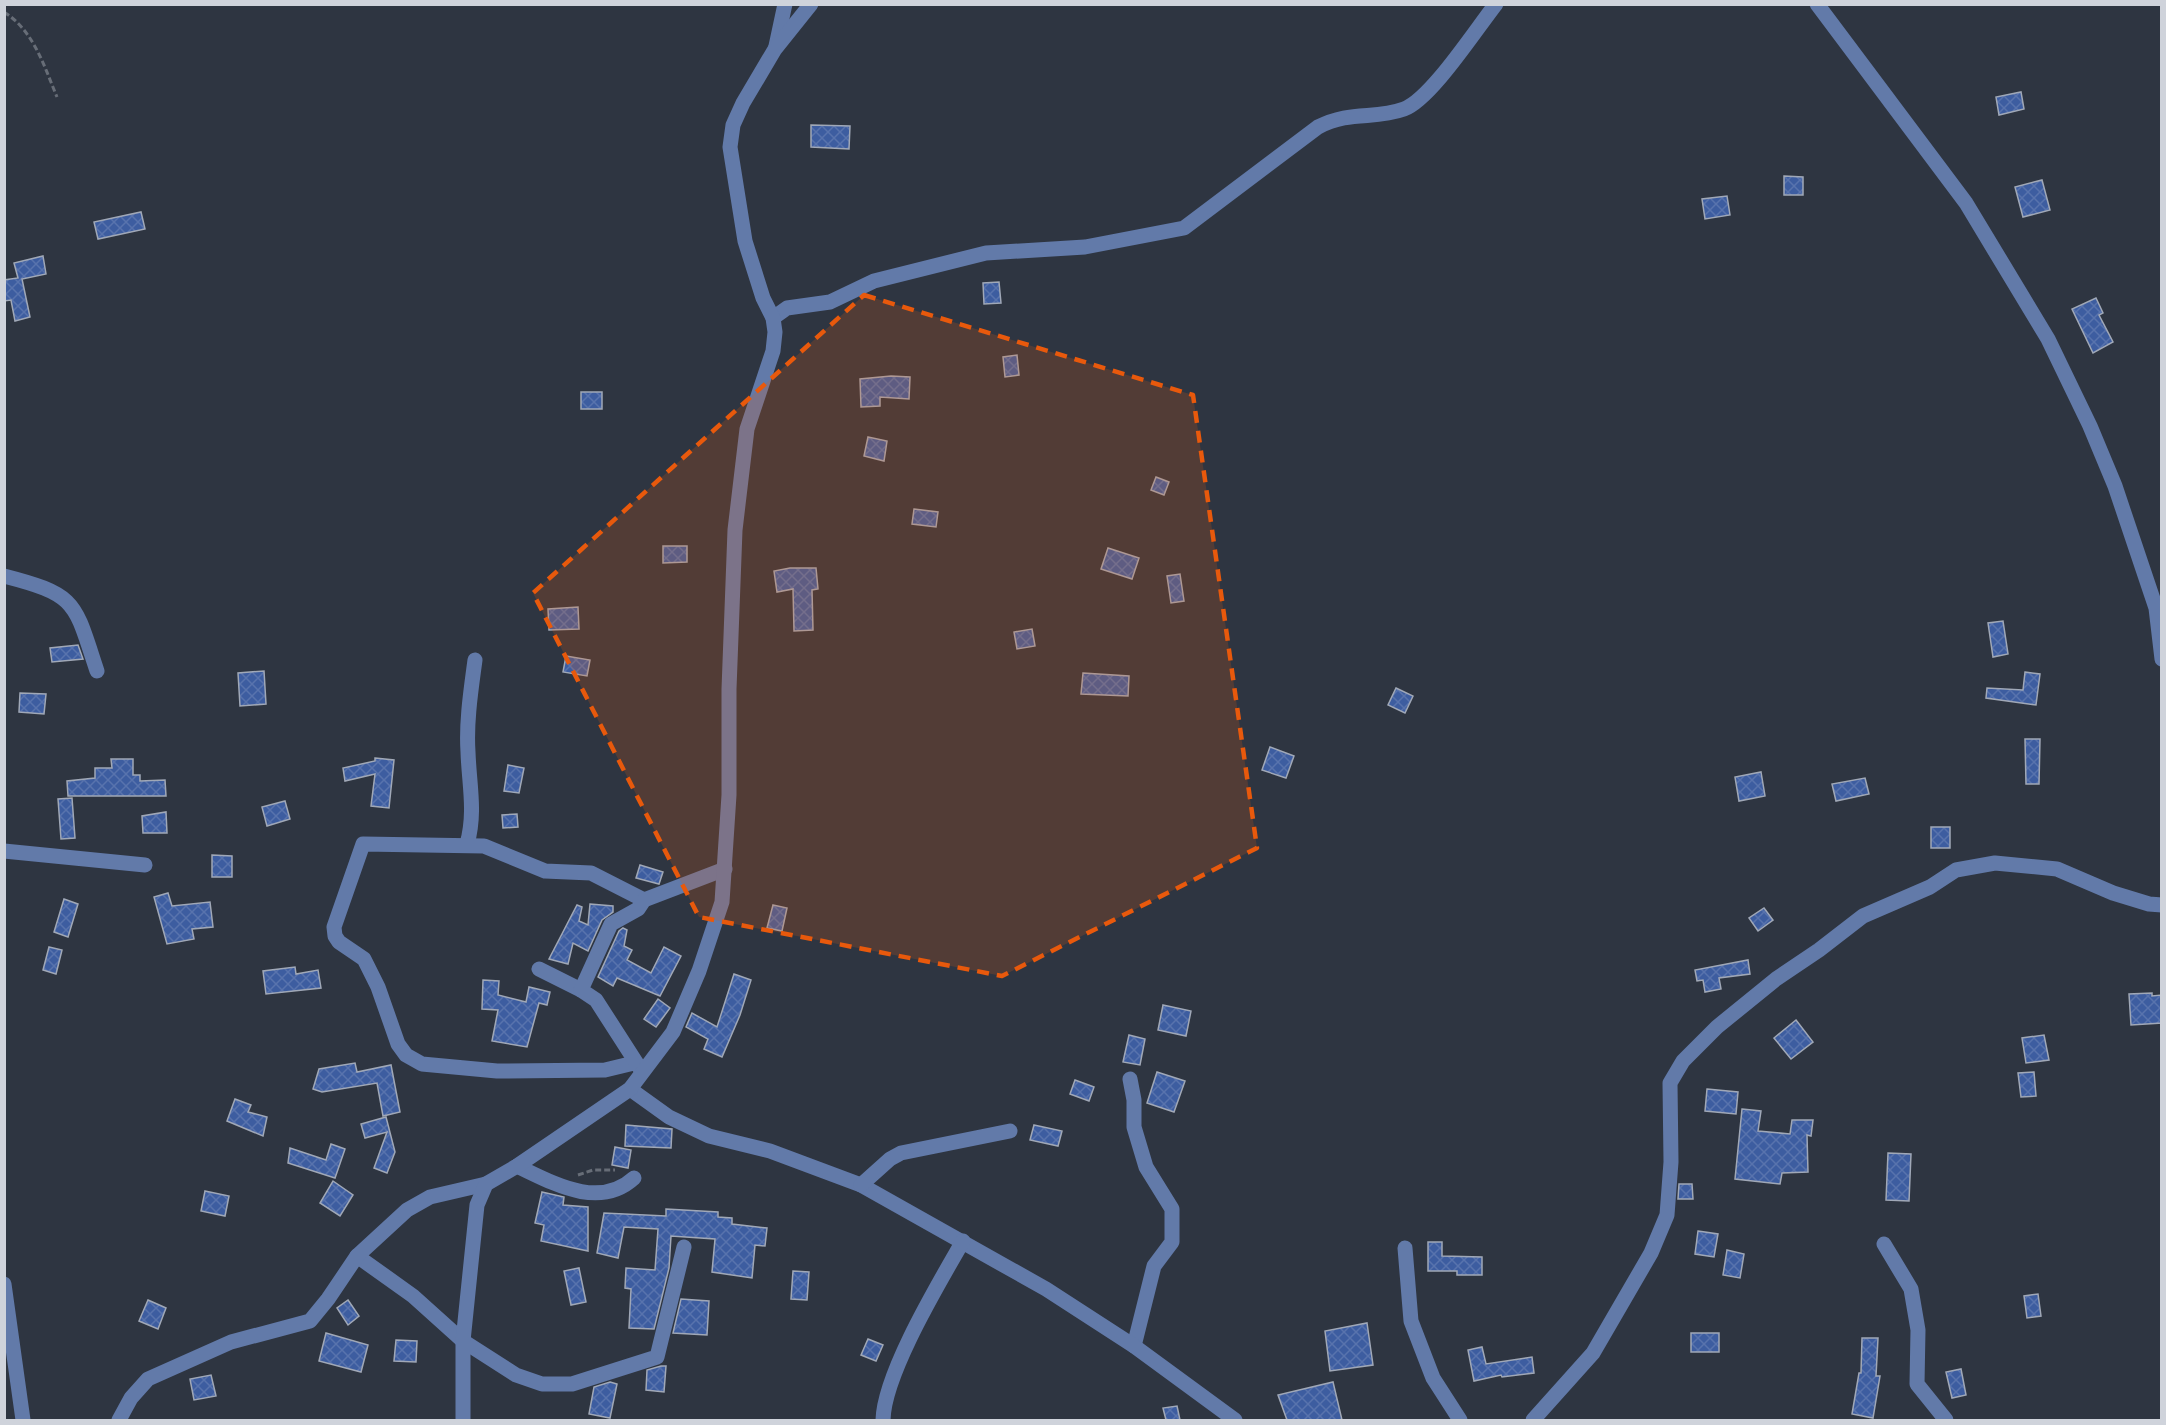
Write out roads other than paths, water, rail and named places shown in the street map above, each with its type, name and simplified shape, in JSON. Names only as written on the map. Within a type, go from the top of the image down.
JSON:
[{"type":"street","points":[[776,49],[785,4]]},
{"type":"street","points":[[119,1420],[131,1398],[148,1379],[231,1342],[310,1321],[357,1256],[407,1210],[430,1197],[486,1184],[517,1166],[630,1089],[639,1069],[673,1032],[699,971],[722,902],[725,869],[735,530],[747,429],[773,351],[773,318],[763,298],[745,241],[730,147],[733,125],[743,103],[776,49],[811,4]]},
{"type":"street","points":[[773,318],[787,308],[830,302],[874,281],[987,253],[1084,247],[1184,228],[1318,127],[1337,117],[1376,115],[1413,105],[1496,4]]},
{"type":"street","points":[[1816,4],[1966,202],[2048,339],[2090,426],[2115,486],[2156,608],[2162,659]]},
{"type":"street","points":[[4,576],[45,586],[64,597],[78,613],[97,671]]},
{"type":"street","points":[[467,844],[472,826],[472,786],[467,752],[475,660]]},
{"type":"street","points":[[639,1069],[497,1071],[422,1064],[406,1055],[398,1044],[378,987],[364,959],[339,942],[334,927],[363,844],[484,846],[545,871],[591,873],[644,900]]},
{"type":"street","points":[[4,851],[146,865]]},
{"type":"street","points":[[1533,1420],[1593,1353],[1651,1253],[1667,1215],[1671,1162],[1670,1083],[1683,1061],[1717,1027],[1776,979],[1863,916],[1930,887],[1956,870],[1995,862],[2057,869],[2113,893],[2150,904],[2162,904]]},
{"type":"street","points":[[581,990],[611,924],[638,909],[644,900],[725,869]]},
{"type":"street","points":[[539,969],[596,1000],[639,1069]]},
{"type":"street","points":[[1130,1079],[1134,1100],[1134,1128],[1146,1167],[1172,1209],[1172,1242],[1154,1266],[1134,1346]]},
{"type":"street","points":[[630,1089],[669,1117],[709,1136],[770,1151],[861,1185],[1046,1288],[1134,1346],[1235,1420]]},
{"type":"street","points":[[861,1185],[895,1156],[1010,1131]]},
{"type":"street","points":[[517,1166],[564,1188],[580,1192],[613,1191],[634,1178]]},
{"type":"street","points":[[463,1420],[463,1341],[477,1205],[486,1184]]},
{"type":"street","points":[[883,1420],[890,1384],[935,1289],[963,1241]]},
{"type":"street","points":[[1884,1244],[1911,1289],[1918,1330],[1917,1384],[1946,1420]]},
{"type":"street","points":[[357,1256],[413,1296],[463,1341],[516,1375],[542,1384],[572,1384],[657,1357],[684,1247]]},
{"type":"street","points":[[1405,1248],[1411,1321],[1433,1378],[1460,1420]]},
{"type":"street","points":[[4,1284],[23,1420]]}]
